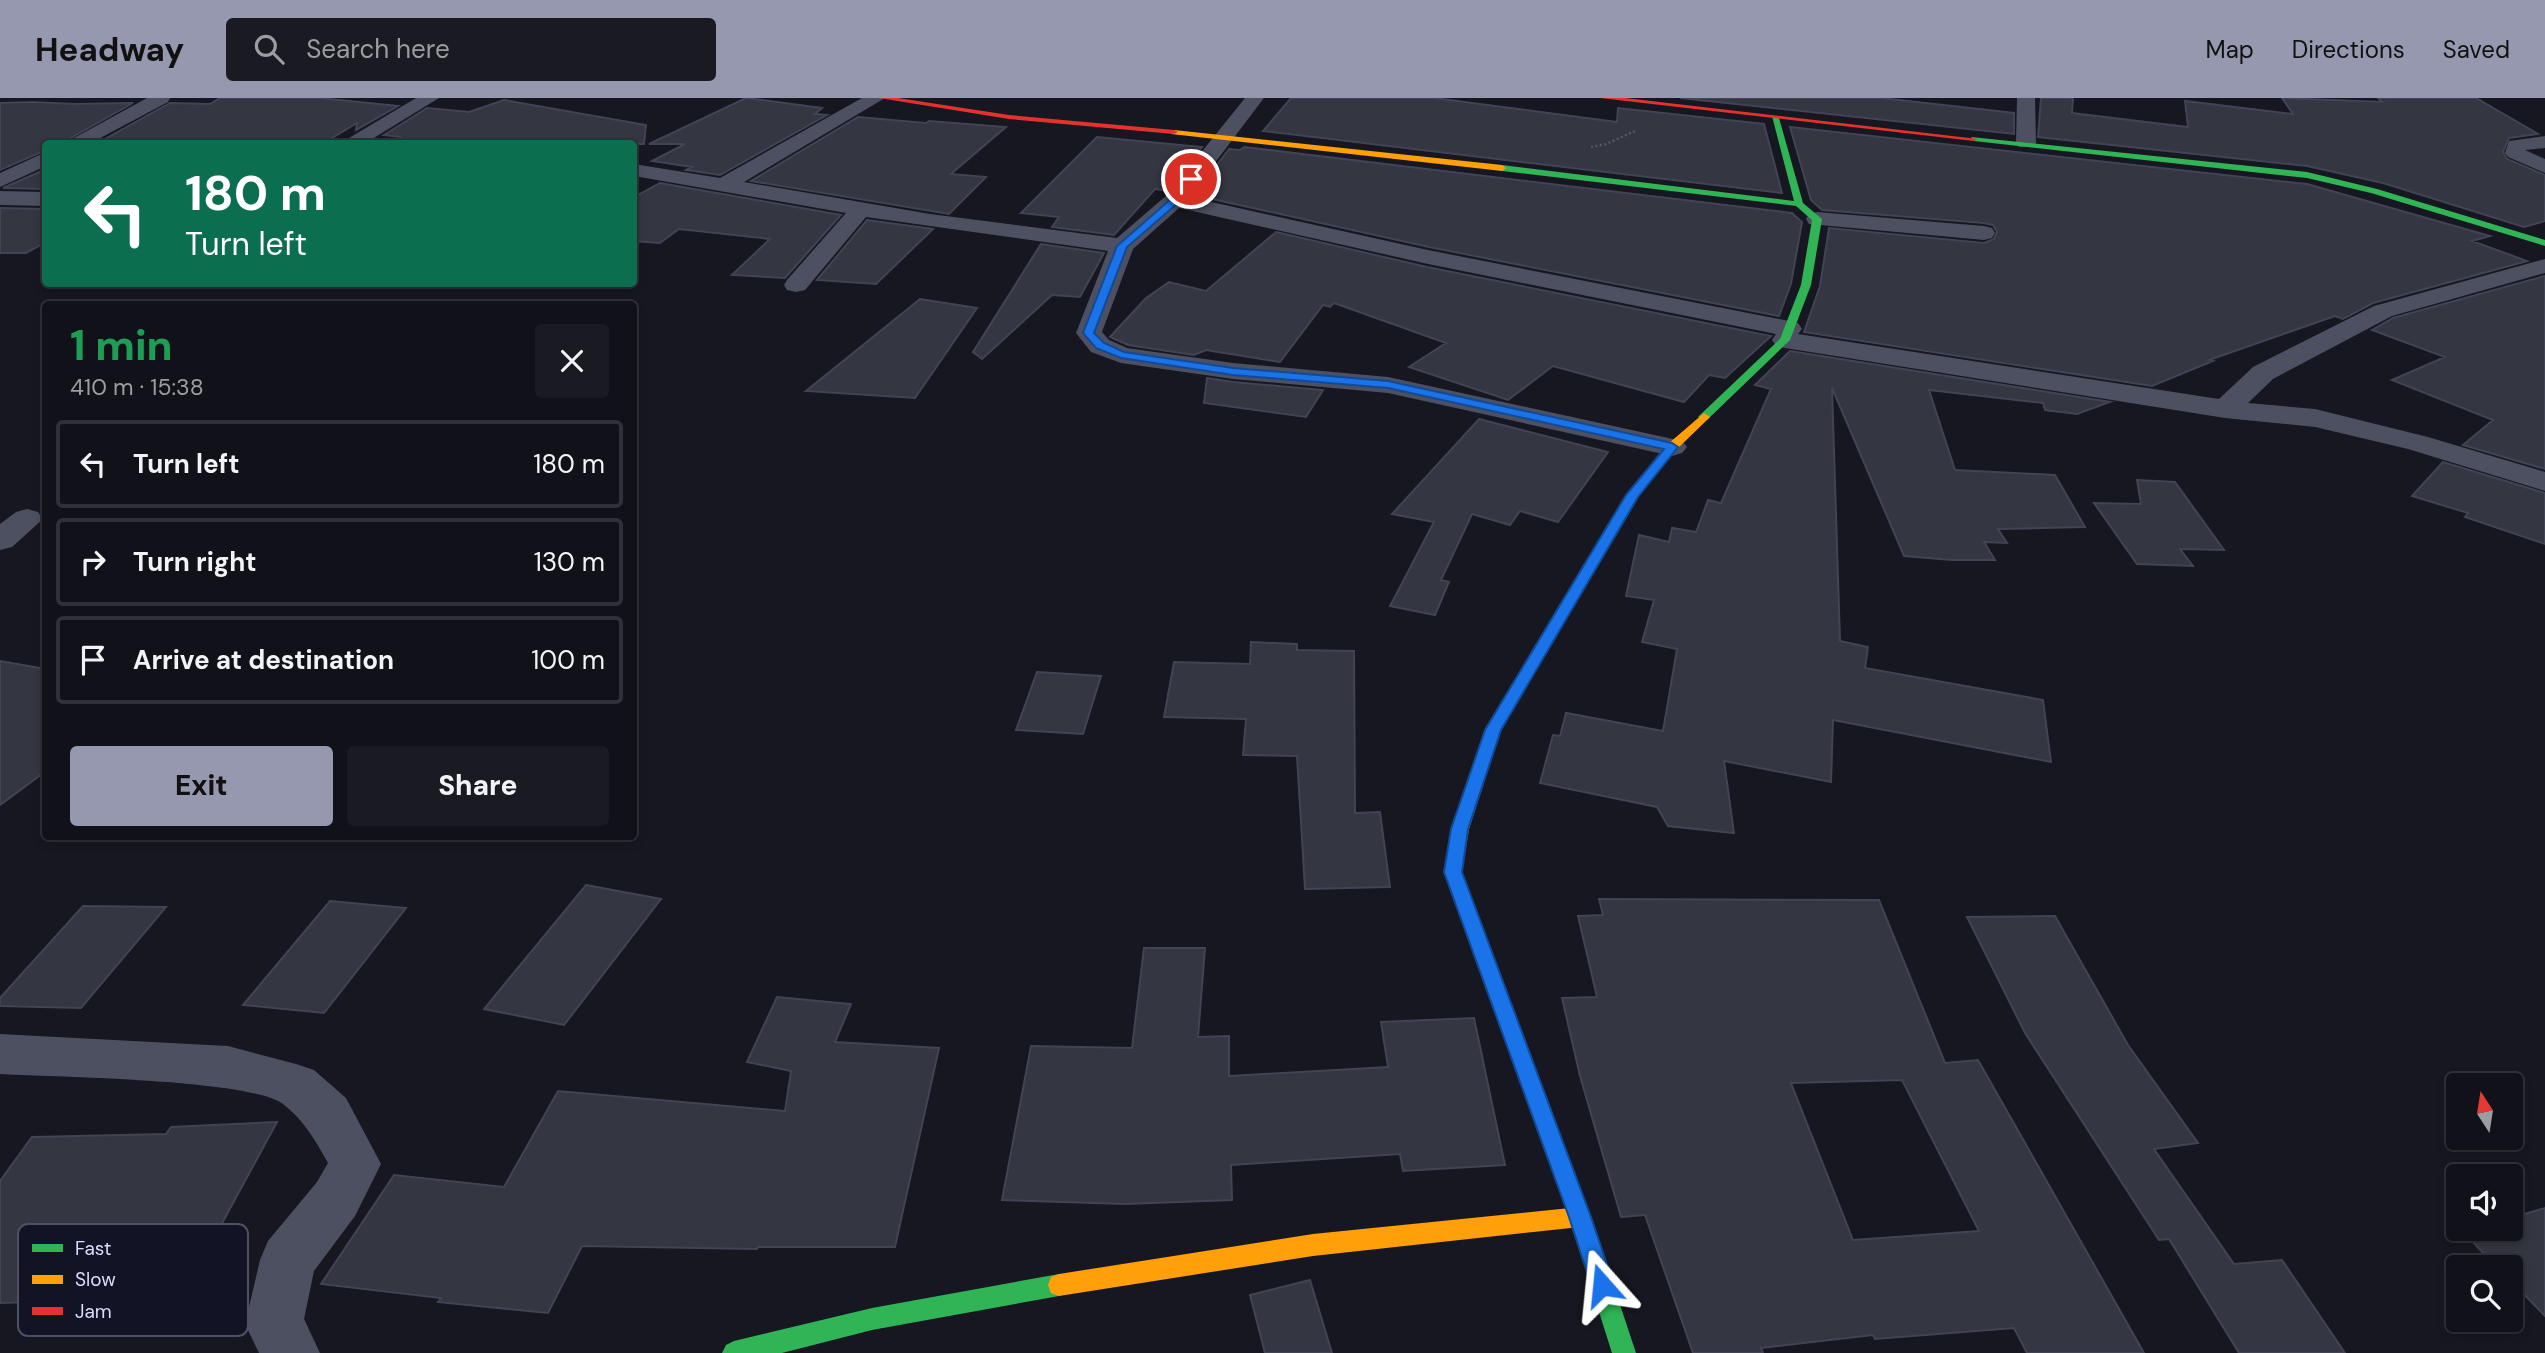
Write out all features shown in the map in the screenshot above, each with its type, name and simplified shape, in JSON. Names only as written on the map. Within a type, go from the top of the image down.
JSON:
[{"type":"street","points":[[81,140],[161,98]]},
{"type":"street","points":[[354,140],[430,98]]},
{"type":"street","points":[[724,185],[876,98]]},
{"type":"street","points":[[883,98],[1009,117],[1223,136],[1799,204],[1818,219],[1984,233]]},
{"type":"street","points":[[1255,98],[1175,200],[1122,246],[1089,333],[1100,346],[1121,355],[1233,371],[1388,385],[1672,447]]},
{"type":"street","points":[[1604,98],[2307,175],[2374,191],[2545,243]]},
{"type":"street","points":[[2026,98],[2026,143]]},
{"type":"street","points":[[1775,118],[1799,204]]},
{"type":"street","points":[[2545,142],[2516,145],[2515,153],[2545,167]]},
{"type":"street","points":[[0,181],[42,160]]},
{"type":"street","points":[[637,170],[930,221],[1122,246]]},
{"type":"street","points":[[0,198],[42,199]]},
{"type":"street","points":[[1175,200],[1787,334],[2225,409],[2315,418],[2418,443],[2545,482]]},
{"type":"street","points":[[796,285],[861,209]]},
{"type":"street","points":[[1624,1353],[1580,1217],[1453,872],[1460,829],[1493,730],[1633,495],[1672,447],[1787,334],[1806,285],[1818,219]]},
{"type":"street","points":[[2225,409],[2263,373],[2383,311],[2545,266]]},
{"type":"street","points":[[0,540],[27,519]]},
{"type":"street","points":[[0,1054],[228,1067],[296,1085],[327,1114],[355,1164],[336,1199],[288,1260],[274,1324],[291,1353]]},
{"type":"street","points":[[734,1353],[872,1319],[1037,1288],[1313,1245],[1580,1217]]},
{"type":"path","points":[[1584,148],[1606,144],[1639,128]]},
{"type":"building","points":[[220,98],[319,98],[398,106],[356,130],[357,123],[329,140],[103,140],[170,103],[210,104]]},
{"type":"building","points":[[746,98],[822,108],[815,114],[827,115],[720,175],[686,170],[692,167],[652,161],[685,144],[649,144]]},
{"type":"building","points":[[1291,98],[1434,98],[1617,122],[1618,108],[1764,124],[1782,193],[1263,131]]},
{"type":"building","points":[[1680,98],[1881,98],[2014,113],[2014,134]]},
{"type":"building","points":[[2041,98],[2073,98],[2072,113],[2188,127],[2185,101],[2293,114],[2282,98],[2382,102],[2378,98],[2476,98],[2538,134],[2509,138],[2503,152],[2507,159],[2545,175],[2545,221],[2524,227],[2383,183],[2307,166],[2038,137]]},
{"type":"building","points":[[504,100],[646,125],[644,144],[637,144],[637,140],[395,140],[401,137],[384,135],[427,108],[469,112]]},
{"type":"building","points":[[0,103],[133,103],[67,140],[42,140],[42,152],[0,170]]},
{"type":"building","points":[[858,117],[1006,127],[951,174],[986,177],[949,214],[751,181]]},
{"type":"building","points":[[1790,127],[2307,184],[2490,236],[2472,241],[2527,261],[2373,303],[2343,319],[2335,316],[2209,360],[2213,361],[2152,386],[1804,332],[1820,286],[1829,228],[1984,243],[1994,239],[1997,232],[1993,225],[1984,223],[1822,210],[1811,200]]},
{"type":"building","points":[[1097,137],[1202,147],[1167,191],[1155,189],[1114,235],[1052,227],[1059,217],[1021,213]]},
{"type":"building","points":[[1244,147],[1792,213],[1802,222],[1791,284],[1779,316],[1429,247],[1194,195],[1229,149],[1240,150]]},
{"type":"building","points":[[42,171],[42,189],[3,188]]},
{"type":"building","points":[[660,183],[841,215],[785,278],[732,275],[770,239],[679,229],[660,243],[637,241],[637,195]]},
{"type":"building","points":[[0,208],[42,209],[42,244],[26,253],[0,253]]},
{"type":"building","points":[[867,220],[933,229],[876,284],[817,280]]},
{"type":"building","points":[[1276,232],[1427,267],[1771,336],[1725,378],[1709,375],[1684,402],[1553,366],[1508,400],[1409,367],[1446,343],[1334,303],[1330,307],[1323,305],[1280,362],[1206,350],[1194,355],[1128,345],[1110,337],[1146,298],[1169,282],[1206,291]]},
{"type":"building","points":[[1041,244],[1104,253],[1080,297],[1052,295],[982,359],[973,352]]},
{"type":"building","points":[[2545,276],[2545,469],[2463,445],[2493,420],[2392,380],[2445,357],[2372,330],[2393,318]]},
{"type":"building","points":[[920,299],[977,308],[915,398],[806,391]]},
{"type":"building","points":[[1790,351],[2110,402],[2077,414],[2045,410],[2043,403],[1929,390],[1955,470],[2055,475],[2085,527],[1998,529],[2007,543],[1984,542],[1995,560],[1952,560],[1904,556],[1832,388],[1840,641],[1868,647],[1865,668],[2043,700],[2051,762],[1833,720],[1831,782],[1724,761],[1734,833],[1668,826],[1657,807],[1540,783],[1553,735],[1560,736],[1566,713],[1663,731],[1677,649],[1642,642],[1654,600],[1626,596],[1639,535],[1669,542],[1672,528],[1696,532],[1708,500],[1721,503],[1771,389],[1755,385]]},
{"type":"building","points":[[1207,378],[1323,390],[1306,417],[1204,403]]},
{"type":"building","points":[[1479,419],[1608,452],[1558,522],[1520,511],[1510,525],[1472,514],[1441,580],[1449,582],[1435,615],[1390,606],[1434,522],[1392,514]]},
{"type":"building","points":[[2443,462],[2545,493],[2545,544],[2465,517],[2468,513],[2412,496]]},
{"type":"building","points":[[2137,480],[2175,482],[2224,550],[2180,549],[2193,566],[2137,564],[2094,503],[2141,504]]},
{"type":"building","points":[[1251,642],[1297,644],[1297,650],[1354,651],[1355,813],[1380,812],[1390,887],[1305,889],[1297,756],[1243,755],[1246,719],[1164,717],[1174,662],[1250,664]]},
{"type":"building","points":[[0,661],[42,668],[42,774],[0,805]]},
{"type":"building","points":[[1037,672],[1101,676],[1083,734],[1016,730]]},
{"type":"building","points":[[586,885],[661,899],[564,1025],[484,1009]]},
{"type":"building","points":[[1599,899],[1879,900],[1945,1063],[1978,1060],[2144,1353],[2027,1353],[2014,1328],[1875,1339],[1873,1335],[1761,1348],[1763,1353],[1693,1353],[1645,1215],[1621,1217],[1580,1076],[1562,998],[1597,997],[1578,916],[1603,915]],"holes":[[[1902,1080],[1979,1231],[1853,1240],[1791,1083]]]},
{"type":"building","points":[[330,901],[406,908],[324,1013],[243,1005]]},
{"type":"building","points":[[83,906],[166,907],[81,1008],[0,1006],[0,998]]},
{"type":"building","points":[[2055,916],[2128,1045],[2198,1143],[2154,1149],[2234,1264],[2282,1260],[2345,1353],[2239,1353],[2169,1239],[2159,1240],[2025,1033],[1967,917]]},
{"type":"building","points":[[1144,948],[1205,948],[1198,1037],[1229,1036],[1229,1076],[1388,1067],[1381,1022],[1474,1018],[1505,1165],[1403,1171],[1400,1154],[1231,1165],[1232,1200],[1125,1204],[1002,1200],[1031,1046],[1132,1048]]},
{"type":"building","points":[[777,997],[851,1004],[835,1042],[939,1048],[895,1247],[757,1249],[582,1246],[548,1313],[438,1302],[441,1298],[321,1284],[394,1175],[504,1187],[558,1091],[785,1111],[791,1071],[747,1062]]},
{"type":"building","points":[[277,1122],[222,1224],[18,1224],[18,1302],[0,1303],[0,1181],[32,1137],[166,1134],[171,1127]]},
{"type":"building","points":[[2545,1208],[2545,1316],[2523,1293],[2523,1255],[2485,1255],[2472,1241],[2523,1241],[2523,1214]]},
{"type":"building","points":[[1310,1280],[1332,1353],[1265,1353],[1250,1295]]},
{"type":"traffic: fast","points":[[1704,417],[1785,340],[1806,285],[1817,219],[1799,204],[1775,118]]},
{"type":"traffic: fast","points":[[1974,139],[2307,175],[2374,191],[2545,243]]},
{"type":"traffic: fast","points":[[1502,168],[1799,204]]},
{"type":"traffic: fast","points":[[1479,943],[1580,1217],[1624,1353]]},
{"type":"traffic: fast","points":[[734,1353],[872,1319],[1059,1285]]},
{"type":"traffic: slow","points":[[1174,132],[1502,168]]},
{"type":"traffic: slow","points":[[1479,943],[1453,872],[1460,829],[1493,729],[1633,495],[1672,447],[1704,417]]},
{"type":"traffic: slow","points":[[1059,1285],[1313,1245],[1580,1217]]},
{"type":"traffic: jam","points":[[883,98],[1009,117],[1174,132]]},
{"type":"traffic: jam","points":[[1604,98],[1974,139]]},
{"type":"route","points":[[1191,179],[1175,200],[1122,246],[1089,333],[1100,346],[1121,355],[1233,371],[1388,385],[1672,447],[1633,495],[1493,730],[1460,829],[1453,872],[1580,1217],[1602,1285]]}]
